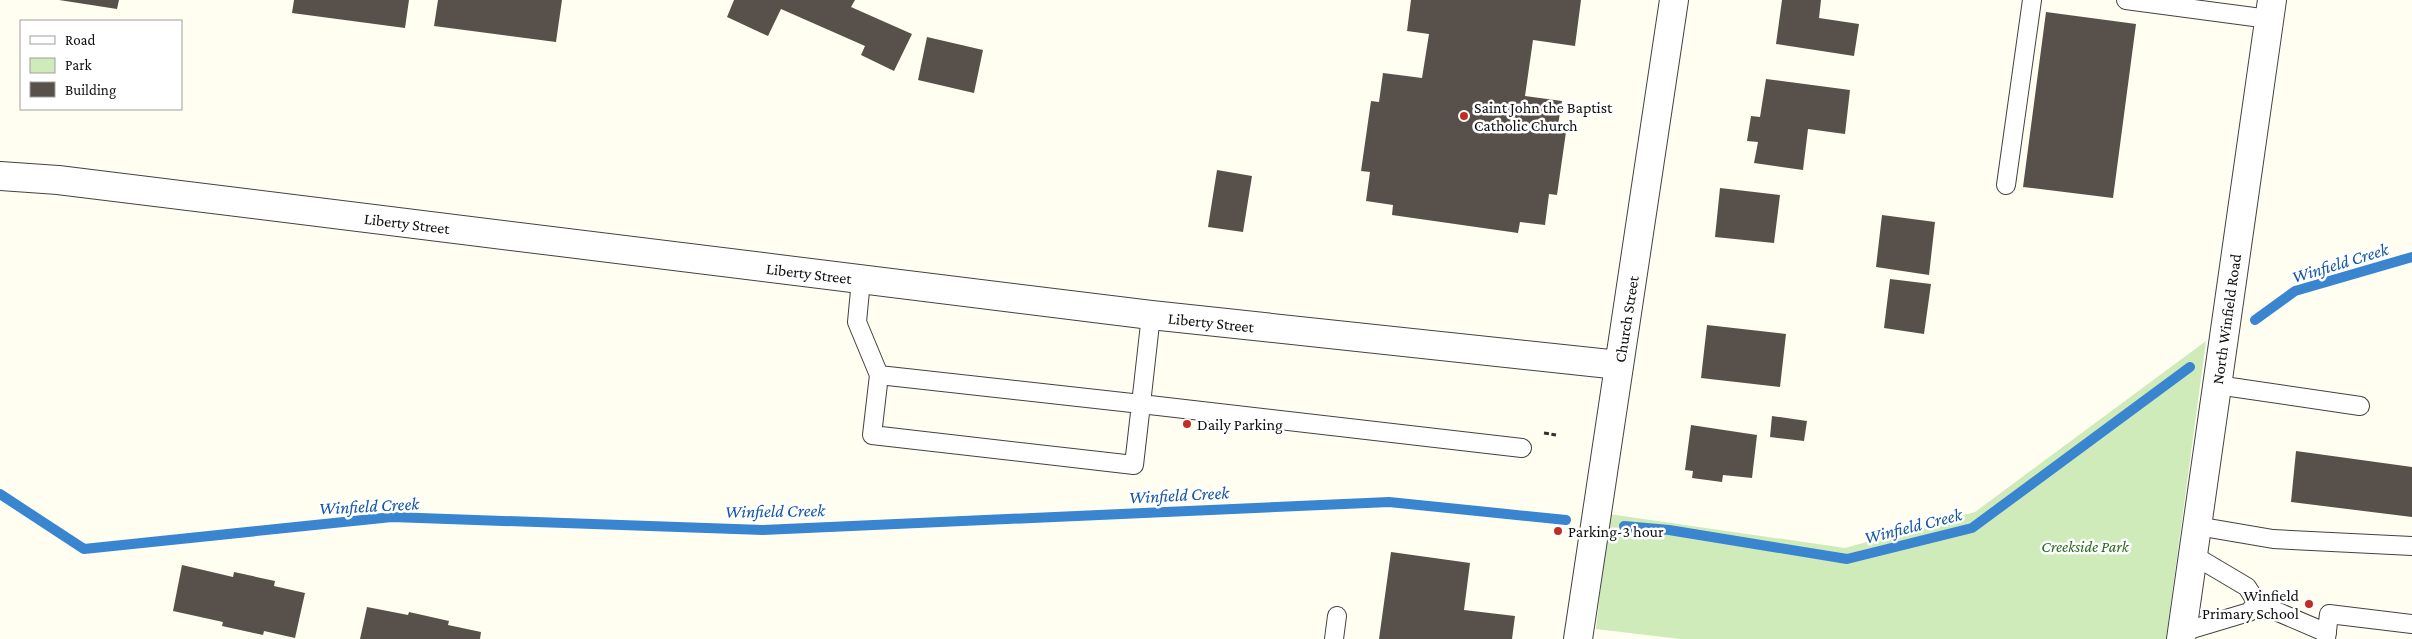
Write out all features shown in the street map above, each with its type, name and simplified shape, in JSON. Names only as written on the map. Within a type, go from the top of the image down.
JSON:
[{"type":"street","name":"Church Street","points":[[1578,639],[1674,0]]},
{"type":"street","name":"North Winfield Road","points":[[2181,636],[2270,10]]},
{"type":"street","name":"Liberty Street","points":[[0,176],[66,181],[1151,315],[1619,365]]},
{"type":"lane","points":[[2006,185],[2032,0]]},
{"type":"lane","points":[[2126,0],[2270,10]]},
{"type":"lane","points":[[862,280],[857,322],[879,374],[872,435],[1134,465],[1151,315]]},
{"type":"lane","points":[[879,374],[1522,448]]},
{"type":"lane","points":[[2216,385],[2360,406]]},
{"type":"lane","points":[[2197,526],[2273,539],[2412,546]]},
{"type":"lane","points":[[2193,554],[2247,587],[2257,604],[2327,636],[2329,614],[2412,624]]},
{"type":"lane","points":[[2181,636],[2249,612],[2257,604]]},
{"type":"lane","points":[[1334,639],[1337,616]]},
{"type":"green space","name":"Creekside Park","points":[[2206,341],[2166,639],[1680,639],[1596,629],[1609,514],[1845,548],[1975,512]]},
{"type":"building","points":[[59,0],[119,0],[117,9]]},
{"type":"building","points":[[294,0],[409,0],[405,28],[292,13]]},
{"type":"building","points":[[438,0],[562,0],[556,42],[434,26]]},
{"type":"building","points":[[734,0],[855,0],[851,7],[912,34],[894,71],[861,55],[865,46],[781,9],[768,36],[727,17]]},
{"type":"building","name":"Saint John the Baptist Catholic Church","points":[[1411,0],[1581,0],[1575,46],[1533,40],[1525,96],[1562,101],[1557,131],[1566,132],[1557,195],[1549,194],[1545,225],[1520,222],[1518,233],[1392,215],[1393,205],[1366,201],[1370,172],[1361,171],[1371,101],[1379,102],[1383,73],[1422,78],[1429,34],[1407,31]]},
{"type":"building","points":[[1782,0],[1821,0],[1819,18],[1859,24],[1854,56],[1776,44]]},
{"type":"building","points":[[2046,12],[2136,24],[2113,198],[2023,187]]},
{"type":"building","points":[[927,37],[983,50],[974,93],[918,80]]},
{"type":"building","points":[[1766,79],[1850,90],[1845,134],[1808,129],[1803,170],[1754,163],[1758,142],[1747,141],[1751,116],[1760,117]]},
{"type":"building","points":[[1217,170],[1252,176],[1243,232],[1208,227]]},
{"type":"building","points":[[1720,188],[1780,195],[1774,243],[1715,237]]},
{"type":"building","points":[[1882,215],[1935,222],[1929,275],[1876,267]]},
{"type":"building","points":[[1890,279],[1931,284],[1924,334],[1884,328]]},
{"type":"building","points":[[1707,325],[1786,334],[1780,387],[1701,378]]},
{"type":"building","points":[[1772,416],[1807,421],[1804,441],[1770,437]]},
{"type":"building","points":[[1691,425],[1757,435],[1752,478],[1723,475],[1722,482],[1692,478],[1693,471],[1685,470]]},
{"type":"building","points":[[2296,451],[2412,467],[2412,517],[2291,502]]},
{"type":"building","points":[[1391,552],[1470,563],[1464,610],[1515,616],[1512,639],[1379,639]]},
{"type":"building","points":[[182,565],[233,577],[234,572],[275,581],[274,586],[305,593],[295,638],[264,631],[263,635],[222,626],[223,622],[173,611]]},
{"type":"building","points":[[367,607],[408,615],[409,612],[449,621],[448,625],[481,632],[480,639],[360,639]]},
{"type":"waterway","name":"Winfield Creek","points":[[2255,320],[2295,291],[2412,257]]},
{"type":"waterway","name":"Winfield Creek","points":[[1624,526],[1669,530],[1847,559],[1972,528],[2190,367]]},
{"type":"waterway","name":"Winfield Creek","points":[[0,494],[84,549],[392,517],[763,530],[1389,502],[1566,520]]},
{"type":"place","name":"Saint John the Baptist Catholic Church","points":[[1464,116]]},
{"type":"place","name":"Daily Parking","points":[[1187,424]]},
{"type":"place","name":"Parking-3 hour","points":[[1558,531]]},
{"type":"place","name":"Winfield Primary School","points":[[2309,604]]}]
